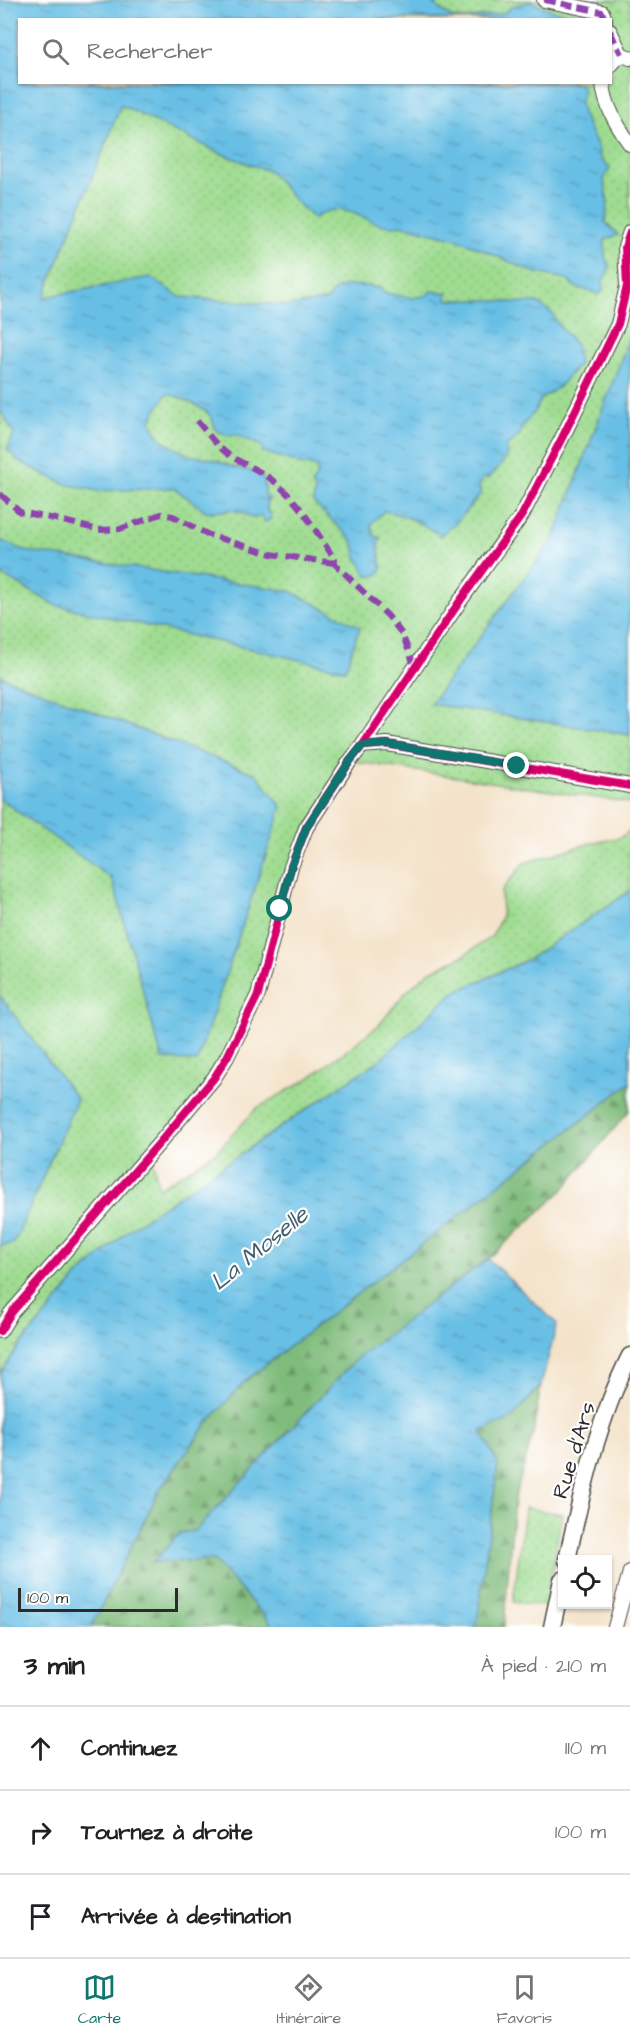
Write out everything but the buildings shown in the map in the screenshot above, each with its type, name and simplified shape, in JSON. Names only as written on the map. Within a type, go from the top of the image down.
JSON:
[{"type":"main road","name":"Rue d'Ars","points":[[568,1555],[593,1456],[608,1409],[630,1356]]},
{"type":"main road","points":[[552,1627],[558,1599]]},
{"type":"street","points":[[544,0],[602,12],[604,18]]},
{"type":"street","points":[[612,34],[626,56],[612,65]]},
{"type":"street","points":[[603,84],[609,107],[630,144]]},
{"type":"street","points":[[0,1331],[11,1313],[214,1078],[227,1058],[258,995],[291,867],[306,828],[460,601],[522,515],[618,324],[627,286],[625,247],[630,232]]},
{"type":"street","points":[[362,746],[387,744],[630,786]]},
{"type":"street","points":[[615,1627],[630,1572]]},
{"type":"green space","points":[[0,0],[630,0],[630,803],[350,761],[306,828],[258,995],[227,1057],[151,1152],[159,1188],[215,1153],[257,1108],[306,1080],[380,1024],[405,993],[429,972],[463,956],[492,936],[502,915],[501,891],[524,863],[591,843],[620,838],[630,831],[630,891],[527,960],[453,993],[381,1059],[130,1229],[79,1275],[18,1348],[0,1374]]},
{"type":"green space","points":[[630,1083],[629,1111],[561,1192],[488,1259],[356,1359],[195,1531],[180,1533],[154,1561],[214,1560],[274,1627],[91,1627],[160,1489],[209,1421],[246,1380]]},
{"type":"green space","points":[[541,1385],[533,1434],[514,1500],[504,1627],[475,1627],[498,1464],[481,1431],[512,1418]]},
{"type":"green space","points":[[525,1508],[562,1514],[546,1606],[513,1602]]},
{"type":"water","points":[[0,0],[434,0],[439,9],[453,18],[18,18],[18,84],[580,84],[583,89],[580,103],[582,113],[601,160],[610,168],[604,179],[608,204],[605,222],[618,235],[605,240],[605,257],[610,267],[603,281],[603,291],[599,294],[575,287],[566,279],[533,272],[458,239],[401,225],[378,224],[347,211],[326,212],[314,219],[271,172],[222,154],[121,105],[44,297],[150,277],[180,297],[292,306],[327,300],[337,289],[350,286],[380,287],[384,293],[413,298],[428,295],[430,291],[448,293],[447,299],[450,300],[536,302],[552,313],[576,345],[579,364],[559,387],[541,399],[534,413],[524,424],[519,436],[507,446],[502,464],[487,479],[484,477],[479,485],[481,493],[455,524],[440,536],[414,520],[384,511],[371,524],[374,536],[381,538],[378,545],[382,568],[377,575],[368,577],[356,555],[353,541],[313,502],[315,490],[312,484],[318,473],[316,467],[308,464],[304,466],[263,452],[262,446],[234,434],[230,436],[217,431],[208,413],[184,399],[167,394],[151,421],[157,434],[163,441],[188,455],[212,459],[262,476],[266,499],[270,498],[267,502],[267,512],[270,512],[271,519],[265,522],[261,516],[254,518],[235,510],[207,512],[174,488],[98,491],[65,484],[16,460],[15,456],[7,450],[14,433],[0,410]]},
{"type":"water","points":[[531,2],[557,12],[595,17],[472,18],[504,13],[512,6]]},
{"type":"water","points":[[630,336],[630,735],[430,704],[554,538]]},
{"type":"water","points":[[0,540],[25,551],[290,591],[360,627],[345,670],[55,605],[0,574]]},
{"type":"water","points":[[0,676],[256,774],[282,807],[197,1062],[162,1059],[112,879],[0,799]]},
{"type":"water","name":"La Moselle","points":[[630,891],[630,1083],[246,1380],[209,1421],[160,1489],[91,1627],[0,1627],[0,1374],[18,1348],[79,1275],[130,1229],[381,1059],[453,993],[527,960]]},
{"type":"water","points":[[0,996],[77,1099],[14,1243],[0,1246]]},
{"type":"water","points":[[488,1259],[557,1324],[541,1385],[512,1418],[481,1431],[498,1464],[475,1627],[274,1627],[214,1560],[153,1562],[180,1533],[195,1531],[356,1359]]},
{"type":"marked path","points":[[544,0],[602,12],[604,18]]},
{"type":"marked path","points":[[612,35],[621,54]]},
{"type":"marked path","points":[[197,421],[227,453],[271,479],[293,500],[335,560],[334,563],[388,616],[402,634],[415,667]]},
{"type":"marked path","points":[[0,494],[20,512],[99,530],[120,529],[161,514],[173,516],[209,535],[271,554],[334,563]]},
{"type":"cycle path","points":[[0,1331],[11,1313],[214,1078],[227,1057],[258,995],[291,867],[306,828],[460,601],[522,515],[618,324],[627,286],[625,247],[630,232]]},
{"type":"cycle path","points":[[362,746],[387,744],[630,786]]},
{"type":"route","points":[[280,909],[291,867],[306,828],[362,746],[387,744],[517,766]]}]
